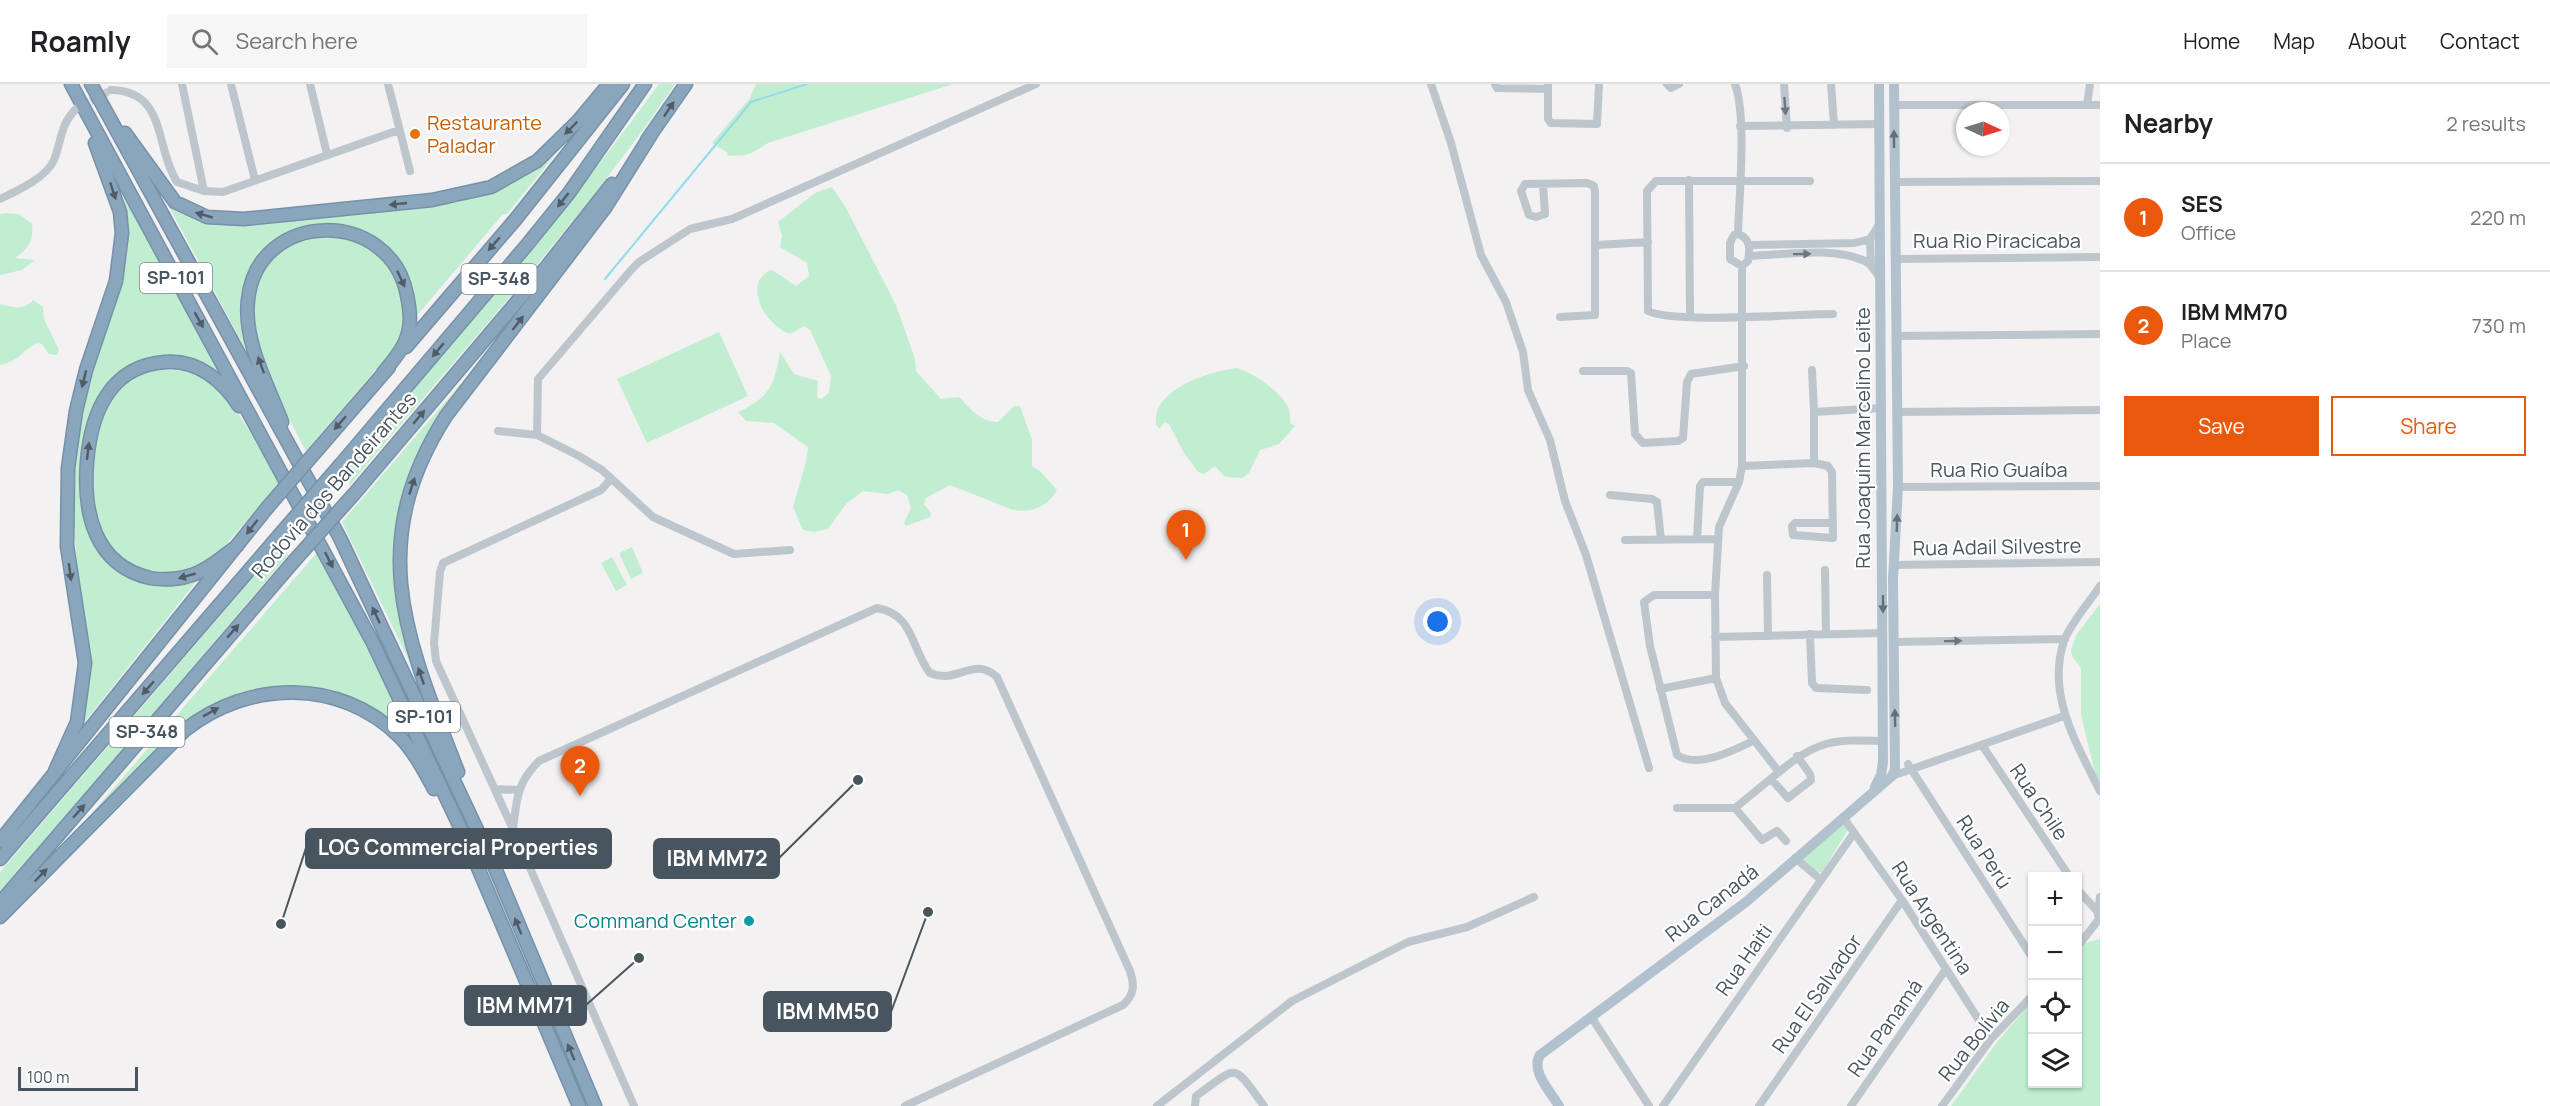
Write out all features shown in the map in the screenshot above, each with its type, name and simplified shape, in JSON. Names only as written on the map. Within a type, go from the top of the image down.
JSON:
[{"type":"highway","name":"SP-101","points":[[71,84],[77,103],[282,471],[373,643],[467,842],[579,1106]]},
{"type":"highway","name":"SP-101","points":[[91,84],[295,460],[340,538],[495,868],[595,1106]]},
{"type":"highway","points":[[91,84],[175,202],[189,210],[223,219],[432,200],[491,187],[537,161],[578,121],[609,84]]},
{"type":"highway","points":[[0,841],[267,507],[515,220],[623,84]]},
{"type":"highway","name":"Rodovia dos Bandeirantes","points":[[0,859],[526,246],[569,193],[645,84]]},
{"type":"highway","name":"Rodovia dos Bandeirantes","points":[[0,903],[354,494],[548,265],[652,134],[686,84]]},
{"type":"highway","points":[[55,771],[77,722],[85,663],[67,546],[68,468],[76,411],[86,370],[116,281],[122,233],[120,212],[112,187],[77,103]]},
{"type":"highway","points":[[495,868],[420,675],[407,633],[402,606],[399,559],[408,499],[418,469],[446,416],[605,208],[652,134]]},
{"type":"highway","points":[[295,460],[249,333],[250,285],[259,266],[274,249],[287,240],[319,229],[355,234],[373,244],[386,256],[399,272],[406,289],[410,317],[405,342],[383,374]]},
{"type":"highway","points":[[237,546],[202,571],[174,579],[138,575],[112,560],[93,531],[86,500],[88,448],[98,406],[110,388],[135,369],[169,361],[188,364],[219,380],[233,396],[282,471]]},
{"type":"highway","points":[[0,917],[185,730],[225,704],[266,693],[300,692],[333,697],[375,717],[400,737],[412,752],[467,842]]},
{"type":"main road","name":"Rua Joaquim Marcelino Leite","points":[[1874,790],[1881,775],[1883,633],[1879,84]]},
{"type":"main road","name":"Rua Joaquim Marcelino Leite","points":[[1892,776],[1895,750],[1894,565],[1898,487],[1894,84]]},
{"type":"main road","points":[[1880,173],[1885,173],[1890,179],[1890,225],[1895,242]]},
{"type":"main road","points":[[1880,279],[1887,293],[1888,332],[1891,337],[1896,336]]},
{"type":"main road","points":[[1882,434],[1890,437],[1898,433]]},
{"type":"main road","points":[[1882,465],[1892,463],[1898,466]]},
{"type":"main road","name":"Rua Canadá","points":[[1559,1106],[1538,1073],[1537,1060],[1540,1055],[1746,902],[1892,776]]},
{"type":"street","points":[[182,84],[204,191]]},
{"type":"street","points":[[231,84],[255,180]]},
{"type":"street","points":[[310,84],[327,154]]},
{"type":"street","points":[[388,84],[410,171]]},
{"type":"street","points":[[537,435],[538,379],[639,262],[690,229],[732,219],[1036,84]]},
{"type":"street","points":[[1431,84],[1461,177],[1481,255],[1506,302],[1523,352],[1528,390],[1550,440],[1565,501],[1586,555],[1649,768]]},
{"type":"street","points":[[1495,84],[1497,88],[1504,90],[1548,87],[1548,119],[1551,123],[1594,125],[1599,120],[1599,84]]},
{"type":"street","points":[[1667,84],[1671,88],[1679,84]]},
{"type":"street","points":[[1735,84],[1739,94],[1740,126],[1738,234]]},
{"type":"street","points":[[1784,84],[1786,128]]},
{"type":"street","points":[[1832,84],[1834,125]]},
{"type":"street","points":[[2087,105],[2090,84]]},
{"type":"street","points":[[111,90],[125,90],[142,97],[152,111],[171,173],[177,182],[204,191],[223,192],[399,129]]},
{"type":"street","points":[[0,199],[45,172],[53,162],[62,125],[77,103]]},
{"type":"street","points":[[1894,105],[2100,105]]},
{"type":"street","points":[[1740,126],[1786,128],[1880,124]]},
{"type":"street","points":[[1689,180],[1690,317]]},
{"type":"street","points":[[1810,181],[1656,181],[1647,191],[1648,311],[1663,316],[1690,317],[1833,314]]},
{"type":"street","points":[[1894,182],[2100,181]]},
{"type":"street","points":[[1543,184],[1587,183],[1594,186],[1595,315],[1560,316]]},
{"type":"street","points":[[1871,265],[1870,239],[1881,222]]},
{"type":"street","points":[[1738,234],[1744,237],[1749,245],[1749,256],[1742,266],[1744,366],[1742,466],[1739,482],[1723,514],[1718,539],[1715,595],[1716,678],[1725,703],[1779,772]]},
{"type":"street","points":[[1738,234],[1734,235],[1730,243],[1730,259],[1742,266]]},
{"type":"street","points":[[1749,245],[1855,243],[1870,239]]},
{"type":"street","points":[[1596,245],[1648,242]]},
{"type":"street","points":[[1749,256],[1833,254],[1865,261],[1871,265],[1880,279]]},
{"type":"street","name":"Rua Rio Piracicaba","points":[[1895,259],[2100,257]]},
{"type":"street","points":[[1896,336],[2100,334]]},
{"type":"street","points":[[1583,371],[1627,371],[1631,373],[1635,434],[1643,443],[1678,441],[1683,438],[1687,382],[1691,374],[1744,366]]},
{"type":"street","points":[[1812,370],[1814,463]]},
{"type":"street","points":[[1814,412],[1881,408]]},
{"type":"street","points":[[1897,412],[2100,410]]},
{"type":"street","points":[[498,431],[537,435],[579,456],[611,480],[653,517],[734,554],[761,550],[790,550]]},
{"type":"street","points":[[1742,466],[1814,463],[1828,466],[1832,472],[1833,523],[1833,538],[1793,535],[1792,526],[1795,523],[1833,523]]},
{"type":"street","points":[[611,480],[601,490],[443,563],[440,572],[434,643],[436,661],[513,829],[634,1106]]},
{"type":"street","points":[[1696,539],[1700,486],[1703,482],[1739,482]]},
{"type":"street","name":"Rua Rio Guaíba","points":[[1898,487],[2100,486]]},
{"type":"street","points":[[1610,495],[1657,501],[1661,540]]},
{"type":"street","points":[[1625,540],[1718,539]]},
{"type":"street","name":"Rua Adail Silvestre","points":[[1894,565],[2100,562]]},
{"type":"street","points":[[1825,570],[1826,633]]},
{"type":"street","points":[[1767,575],[1768,636]]},
{"type":"street","points":[[2100,586],[2065,639],[2058,669],[2064,716],[2100,791]]},
{"type":"street","points":[[1715,595],[1654,595],[1648,596],[1644,602],[1660,689],[1677,755],[1690,761],[1729,753],[1753,741]]},
{"type":"street","points":[[513,829],[518,790],[522,780],[539,761],[877,608],[892,611],[905,624],[930,673],[952,676],[974,667],[992,672],[1000,683],[1130,971],[1134,987],[1123,1005],[905,1106]]},
{"type":"street","points":[[1715,637],[1883,633]]},
{"type":"street","points":[[1810,634],[1812,683],[1816,688],[1867,690]]},
{"type":"street","points":[[1894,642],[2065,639]]},
{"type":"street","points":[[1660,689],[1716,678]]},
{"type":"street","name":"Rua Canadá","points":[[1892,776],[2064,716]]},
{"type":"street","points":[[1677,808],[1735,808],[1772,780],[1797,756],[1834,740],[1882,741]]},
{"type":"street","name":"Rua Chile","points":[[1982,746],[2066,872]]},
{"type":"street","points":[[1895,750],[1913,767]]},
{"type":"street","points":[[1772,780],[1788,798],[1811,780],[1810,774],[1797,756]]},
{"type":"street","name":"Rua Perú","points":[[1913,767],[2028,951]]},
{"type":"street","points":[[495,789],[518,790]]},
{"type":"street","points":[[1735,808],[1762,840],[1777,831],[1786,842]]},
{"type":"street","name":"Rua Argentina","points":[[1843,818],[1902,900],[1991,1039]]},
{"type":"street","name":"Rua Haiti","points":[[1663,1106],[1854,833]]},
{"type":"street","points":[[1795,858],[1820,879]]},
{"type":"street","points":[[2082,891],[2091,894],[2100,892]]},
{"type":"street","points":[[2082,894],[2099,917]]},
{"type":"street","points":[[1157,1106],[1292,1001],[1408,942],[1467,927],[1534,897]]},
{"type":"street","points":[[2082,943],[2095,932],[2099,917],[2100,897]]},
{"type":"street","name":"Rua El Salvador","points":[[1759,1106],[1902,900]]},
{"type":"street","name":"Rua Panamá","points":[[1851,1106],[1946,969]]},
{"type":"street","name":"Rua Bolívia","points":[[1942,1106],[1991,1039],[2028,1000]]},
{"type":"street","points":[[1592,1018],[1649,1106]]},
{"type":"street","points":[[1195,1106],[1196,1096],[1228,1073],[1234,1072],[1241,1074],[1264,1106]]},
{"type":"green space","points":[[659,84],[675,84],[638,137],[558,239],[350,485],[343,473],[544,233]]},
{"type":"green space","points":[[756,84],[953,84],[768,143],[748,154],[727,156],[728,153],[712,143],[750,98]]},
{"type":"green space","points":[[555,155],[507,214],[503,214],[414,319],[409,284],[358,230],[342,226],[318,225],[293,232],[248,278],[261,378],[165,199],[166,197],[174,205],[251,222],[456,203],[501,189]]},
{"type":"green space","points":[[832,187],[845,206],[896,305],[915,359],[916,371],[941,399],[959,397],[976,414],[986,420],[998,422],[1014,406],[1020,406],[1032,440],[1032,466],[1040,471],[1057,490],[1044,505],[1027,511],[1013,510],[950,485],[926,498],[924,504],[931,513],[930,517],[906,526],[904,523],[911,508],[907,495],[898,490],[888,494],[863,491],[846,504],[828,529],[814,532],[803,530],[793,507],[808,447],[774,423],[746,421],[738,412],[749,407],[769,389],[773,382],[780,352],[794,374],[818,381],[817,398],[821,399],[829,393],[831,376],[810,330],[804,326],[790,334],[776,326],[765,313],[757,289],[760,280],[769,270],[796,286],[809,276],[807,263],[780,247],[782,236],[778,222],[815,193]]},
{"type":"green space","points":[[123,193],[232,387],[201,364],[120,373],[101,393],[91,414],[85,436],[82,486],[91,534],[102,554],[116,568],[122,570],[199,578],[83,724],[88,668],[75,539],[74,467],[84,399],[111,313],[125,256],[126,225]]},
{"type":"green space","points":[[0,214],[19,214],[32,224],[29,244],[15,258],[35,260],[22,270],[0,275]]},
{"type":"green space","points":[[319,235],[351,240],[375,252],[388,266],[398,284],[407,315],[396,346],[306,451],[282,404],[260,349],[254,321],[255,295],[263,271],[281,250],[295,242]]},
{"type":"green space","points":[[33,300],[43,307],[44,319],[59,350],[57,355],[49,354],[42,344],[37,343],[12,361],[0,365],[0,304],[22,307]]},
{"type":"green space","points":[[719,332],[748,396],[647,443],[617,379]]},
{"type":"green space","points":[[482,359],[484,360],[415,468],[397,595],[404,637],[416,675],[342,522]]},
{"type":"green space","points":[[177,366],[204,375],[225,393],[281,481],[215,557],[192,570],[177,574],[146,574],[113,554],[92,517],[90,466],[99,415],[118,386],[145,369]]},
{"type":"green space","points":[[1237,368],[1258,379],[1280,396],[1289,409],[1290,423],[1295,426],[1279,444],[1260,450],[1249,473],[1242,478],[1225,477],[1215,466],[1204,474],[1198,472],[1184,453],[1169,424],[1165,422],[1159,429],[1156,424],[1157,412],[1163,401],[1185,384],[1212,373]]},
{"type":"green space","points":[[282,544],[288,555],[0,893],[0,872]]},
{"type":"green space","points":[[632,547],[643,573],[631,579],[619,553]]},
{"type":"green space","points":[[320,549],[414,745],[376,713],[279,688],[259,690],[238,695],[204,711],[97,813],[93,812]]},
{"type":"green space","points":[[612,557],[627,585],[616,591],[601,563]]},
{"type":"green space","points":[[2100,604],[2100,783],[2096,777],[2081,715],[2081,668],[2072,656],[2071,649],[2077,634]]},
{"type":"green space","points":[[1844,823],[1848,830],[1822,872],[1816,872],[1803,862],[1803,856]]},
{"type":"green space","points":[[2100,939],[2100,1106],[1951,1106],[1998,1041],[2028,1006],[2028,1088],[2082,1088],[2082,947],[2085,943]]},
{"type":"waterway","points":[[605,279],[751,102],[807,84]]},
{"type":"tunnel","points":[[80,107],[111,90]]},
{"type":"place","name":"Restaurante Paladar","points":[[415,134]]},
{"type":"place","name":"SES","points":[[1186,560]]},
{"type":"place","name":"IBM MM72","points":[[858,780]]},
{"type":"place","name":"IBM MM70","points":[[580,796]]},
{"type":"place","name":"IBM MM50","points":[[928,912]]},
{"type":"place","name":"Command Center","points":[[749,921]]},
{"type":"place","name":"LOG Commercial Properties","points":[[281,924]]},
{"type":"place","name":"IBM MM71","points":[[639,958]]}]
